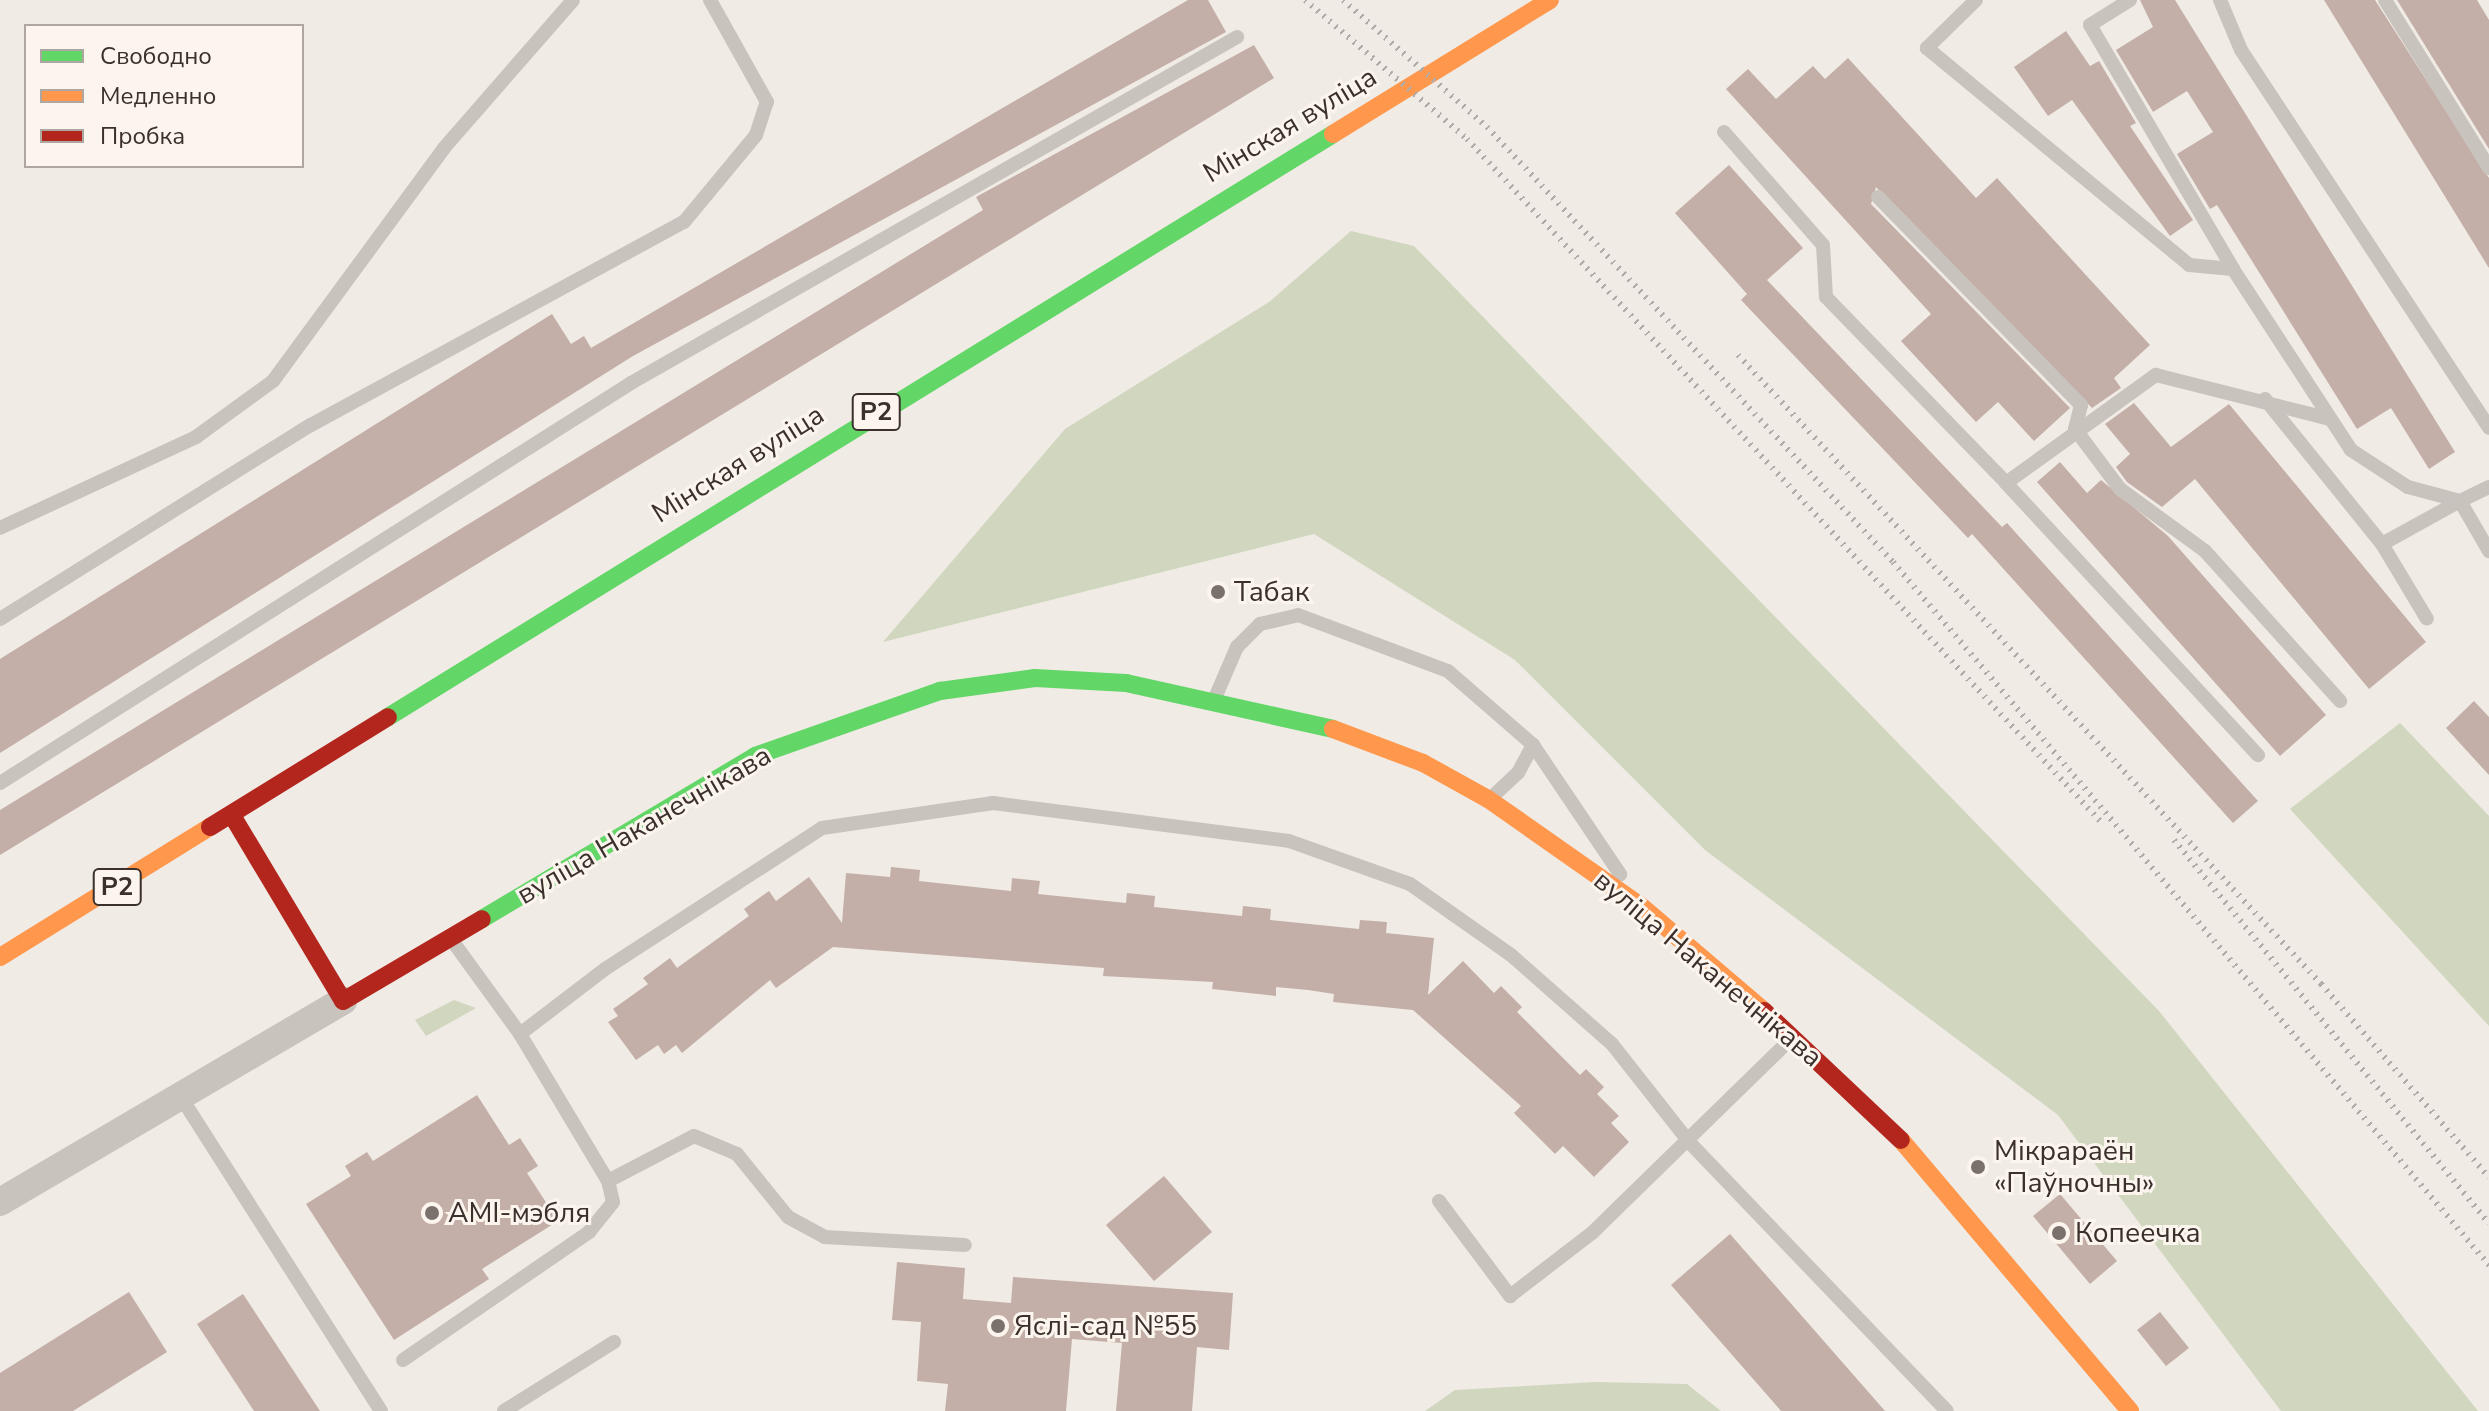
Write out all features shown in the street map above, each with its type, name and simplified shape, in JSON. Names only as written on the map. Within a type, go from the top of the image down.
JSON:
[{"type":"main road","name":"Мінская вуліца","points":[[0,957],[233,817],[426,688],[1550,0]]},
{"type":"main road","name":"вуліца Наканечнікава","points":[[343,1001],[755,756],[849,717],[940,691],[1035,678],[1215,698],[1331,728],[1423,763],[1488,799],[1641,906],[1794,1036],[1908,1147],[2130,1411]]},
{"type":"main road","points":[[233,817],[343,1001]]},
{"type":"street","name":"вуліца Наканечнікава","points":[[0,1202],[179,1093],[343,1001]]},
{"type":"lane","points":[[0,528],[196,437],[273,381],[444,148],[573,0]]},
{"type":"lane","points":[[0,619],[311,425],[684,222],[756,135],[767,102],[710,0]]},
{"type":"lane","points":[[1976,0],[1927,48],[2189,265],[2233,269]]},
{"type":"lane","points":[[2130,0],[2090,25],[2233,269],[2330,419],[2351,450],[2408,487],[2460,501],[2489,551]]},
{"type":"lane","points":[[2220,0],[2241,50],[2489,428]]},
{"type":"lane","points":[[2385,0],[2489,168]]},
{"type":"lane","points":[[0,783],[631,383],[1237,37]]},
{"type":"lane","points":[[1724,132],[1823,245],[1826,297],[2006,483],[2258,755]]},
{"type":"lane","points":[[1878,197],[2081,405],[2075,429]]},
{"type":"lane","points":[[2006,483],[2075,429],[2156,375],[2264,398],[2330,419]]},
{"type":"lane","points":[[2264,398],[2382,544],[2427,619]]},
{"type":"lane","points":[[2075,429],[2120,489],[2205,551],[2340,701]]},
{"type":"lane","points":[[2382,544],[2489,487]]},
{"type":"lane","points":[[1215,698],[1237,647],[1252,631],[1298,615],[1448,671],[1533,745],[1641,906]]},
{"type":"lane","points":[[1488,799],[1518,773],[1533,745]]},
{"type":"lane","points":[[520,1034],[605,969],[822,828],[993,803],[1289,841],[1410,884],[1511,955],[1612,1044],[1690,1143],[1947,1411]]},
{"type":"lane","points":[[403,1360],[589,1232],[613,1202],[608,1181],[520,1034],[451,939]]},
{"type":"lane","points":[[1439,1201],[1510,1296],[1690,1143],[1794,1036]]},
{"type":"lane","points":[[179,1093],[381,1411]]},
{"type":"lane","points":[[608,1181],[694,1136],[737,1154],[788,1217],[825,1237],[965,1245]]},
{"type":"lane","points":[[504,1411],[614,1342]]},
{"type":"green space","points":[[1351,231],[1414,246],[2159,1011],[2478,1411],[2281,1411],[2058,1115],[1705,850],[1515,660],[1314,534],[883,642],[1065,429],[1269,302]]},
{"type":"green space","points":[[2400,723],[2489,816],[2489,1026],[2290,809]]},
{"type":"green space","points":[[454,1000],[476,1008],[426,1036],[415,1020]]},
{"type":"green space","points":[[1596,1382],[1687,1384],[1721,1411],[1425,1411],[1455,1390]]},
{"type":"building","points":[[1188,0],[1208,0],[1226,32],[633,356],[0,753],[0,659],[552,314],[571,344],[584,336],[591,348]]},
{"type":"building","points":[[2140,0],[2175,0],[2455,452],[2429,469],[2391,408],[2357,429],[2217,205],[2210,209],[2177,154],[2213,132],[2187,91],[2153,112],[2116,50],[2153,27]]},
{"type":"building","points":[[2324,0],[2375,0],[2489,178],[2489,268]]},
{"type":"building","points":[[2397,0],[2477,0],[2489,20],[2489,149]]},
{"type":"building","points":[[2066,31],[2090,66],[2099,61],[2136,123],[2130,126],[2193,220],[2170,236],[2072,100],[2048,116],[2014,67]]},
{"type":"building","points":[[1254,45],[1274,78],[0,855],[0,810],[983,210],[976,197]]},
{"type":"building","points":[[1848,58],[1976,198],[1997,178],[2150,345],[2114,378],[2121,388],[2092,408],[1876,187],[1871,204],[2070,408],[2034,441],[1998,402],[1976,422],[1901,341],[1931,314],[1726,89],[1748,69],[1776,99],[1813,66],[1825,79]]},
{"type":"building","points":[[1729,165],[1803,248],[1767,280],[2002,527],[2007,523],[2258,801],[2233,823],[1972,534],[1968,538],[1741,300],[1747,294],[1675,213]]},
{"type":"building","points":[[2134,403],[2171,447],[2229,404],[2426,642],[2369,689],[2195,479],[2162,507],[2127,482],[2116,467],[2130,454],[2105,424]]},
{"type":"building","points":[[2060,462],[2087,493],[2101,480],[2168,536],[2326,715],[2280,756],[2037,482]]},
{"type":"building","points":[[2474,701],[2489,717],[2489,775],[2446,728]]},
{"type":"building","points":[[891,867],[920,870],[919,881],[1011,891],[1012,878],[1040,881],[1038,894],[1126,903],[1127,893],[1155,896],[1154,907],[1242,916],[1243,906],[1271,909],[1270,920],[1359,929],[1360,920],[1387,922],[1386,933],[1434,938],[1428,995],[1463,961],[1494,993],[1501,986],[1522,1007],[1517,1012],[1580,1075],[1586,1069],[1604,1087],[1597,1094],[1619,1116],[1611,1123],[1629,1142],[1594,1177],[1563,1146],[1555,1154],[1514,1113],[1521,1106],[1413,1010],[1333,1002],[1334,994],[1308,990],[1276,987],[1276,996],[1212,989],[1213,982],[1103,976],[1104,968],[833,947],[776,988],[770,980],[682,1053],[676,1045],[664,1054],[658,1045],[636,1060],[608,1022],[618,1016],[613,1009],[648,984],[643,978],[670,958],[677,968],[749,916],[744,909],[769,891],[776,901],[809,877],[842,923],[846,873],[890,877]]},
{"type":"building","name":"AMI-мэбля","points":[[477,1095],[509,1145],[520,1138],[538,1166],[527,1173],[558,1221],[482,1269],[489,1279],[394,1340],[306,1204],[351,1176],[345,1166],[367,1152],[373,1161]]},
{"type":"building","points":[[1164,1176],[1212,1232],[1154,1281],[1106,1225]]},
{"type":"building","points":[[2060,1194],[2117,1261],[2090,1284],[2033,1216]]},
{"type":"building","points":[[1730,1234],[1885,1411],[1781,1411],[1671,1285]]},
{"type":"building","points":[[897,1262],[965,1268],[963,1299],[1011,1303],[1013,1277],[1233,1293],[1229,1350],[1197,1347],[1192,1411],[1116,1411],[1122,1343],[1072,1339],[1066,1411],[945,1411],[948,1384],[917,1381],[921,1322],[892,1320]]},
{"type":"building","points":[[129,1292],[167,1352],[73,1411],[0,1411],[0,1373]]},
{"type":"building","points":[[243,1294],[320,1411],[254,1411],[197,1324]]},
{"type":"building","points":[[2160,1312],[2189,1348],[2166,1366],[2137,1330]]},
{"type":"railway","points":[[1305,0],[1467,139],[2100,821]]},
{"type":"railway","points":[[1343,0],[1487,127],[1893,562],[2489,1265]]},
{"type":"railway","points":[[1738,355],[2321,984],[2489,1177]]},
{"type":"railway","points":[[2174,840],[2489,1223]]},
{"type":"traffic: fast","points":[[388,717],[1333,134]]},
{"type":"traffic: fast","points":[[482,919],[755,756],[940,691],[1035,678],[1126,683],[1333,729]]},
{"type":"traffic: slow","points":[[1333,134],[1550,0]]},
{"type":"traffic: slow","points":[[1333,729],[1423,763],[1488,799],[1641,906],[1764,1011]]},
{"type":"traffic: slow","points":[[0,957],[210,827]]},
{"type":"traffic: slow","points":[[1901,1140],[2130,1411]]},
{"type":"traffic: jam","points":[[210,827],[388,717]]},
{"type":"traffic: jam","points":[[233,817],[343,1001],[482,919]]},
{"type":"traffic: jam","points":[[1764,1011],[1901,1140]]},
{"type":"place","name":"Табак","points":[[1218,592]]},
{"type":"place","name":"Мікрараён «Паўночны»","points":[[1978,1167]]},
{"type":"place","name":"AMI-мэбля","points":[[432,1213]]},
{"type":"place","name":"Копеечка","points":[[2059,1233]]},
{"type":"place","name":"Яслі-сад №55","points":[[998,1326]]}]
